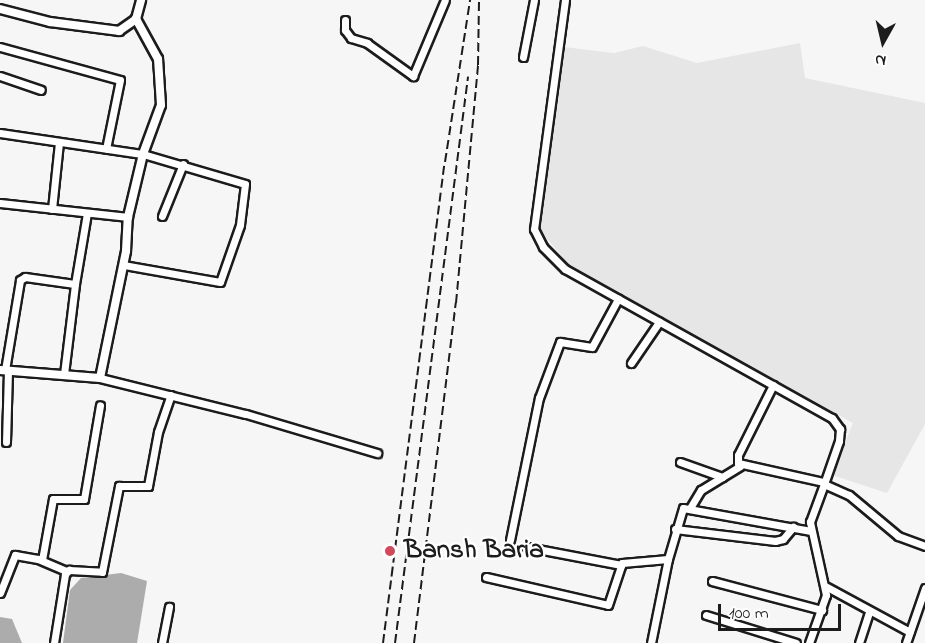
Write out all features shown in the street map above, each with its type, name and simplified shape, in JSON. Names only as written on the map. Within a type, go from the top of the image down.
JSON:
[{"type":"street","points":[[0,9],[50,22],[119,31],[136,19],[141,0]]},
{"type":"street","points":[[345,20],[345,30],[351,38],[367,43],[413,76],[445,0]]},
{"type":"street","points":[[523,57],[534,0]]},
{"type":"street","points":[[565,0],[534,229],[555,260],[618,299],[838,424],[839,441],[812,511],[811,531],[827,587],[822,610],[809,643]]},
{"type":"street","points":[[100,378],[124,265],[128,217],[143,154],[158,118],[161,89],[158,59],[136,19]]},
{"type":"street","points":[[0,47],[120,80],[106,149]]},
{"type":"street","points":[[0,76],[41,90]]},
{"type":"street","points":[[0,133],[143,154],[183,164],[246,186],[240,225],[220,282],[124,265]]},
{"type":"street","points":[[52,209],[59,142]]},
{"type":"street","points":[[162,216],[183,164]]},
{"type":"street","points":[[0,203],[128,217]]},
{"type":"street","points":[[64,374],[75,284],[87,213]]},
{"type":"street","points":[[6,441],[4,370],[22,278],[75,284]]},
{"type":"street","points":[[510,540],[539,398],[560,342],[592,347],[618,299]]},
{"type":"street","points":[[632,363],[659,322]]},
{"type":"street","points":[[4,370],[100,378],[171,395],[377,453]]},
{"type":"street","points":[[740,466],[738,455],[773,385]]},
{"type":"street","points":[[0,593],[14,555],[42,560],[66,571],[102,572],[119,486],[148,486],[158,432],[171,395]]},
{"type":"street","points":[[42,560],[53,499],[84,499],[100,405]]},
{"type":"street","points":[[680,462],[722,477]]},
{"type":"street","points":[[690,508],[701,490],[740,466],[824,483],[849,495],[898,536],[925,546]]},
{"type":"street","points":[[651,643],[680,510],[690,508],[811,531]]},
{"type":"street","points":[[675,529],[775,541],[783,539],[793,527]]},
{"type":"street","points":[[527,547],[621,565],[668,559]]},
{"type":"street","points":[[486,577],[608,605],[621,565]]},
{"type":"street","points":[[54,643],[66,571]]},
{"type":"street","points":[[712,581],[822,610]]},
{"type":"street","points":[[827,587],[869,612],[910,632]]},
{"type":"street","points":[[906,643],[925,588]]},
{"type":"street","points":[[162,643],[169,607]]},
{"type":"street","points":[[859,643],[869,612]]},
{"type":"street","points":[[706,615],[796,643]]},
{"type":"shaded area","points":[[800,43],[805,78],[925,103],[925,424],[887,493],[832,475],[853,423],[570,266],[539,229],[564,47],[614,53],[643,46],[697,63]]},
{"type":"shaded area","points":[[121,573],[147,581],[137,643],[63,643],[70,590],[81,578]]},
{"type":"shaded area","points":[[0,617],[12,619],[22,643],[0,643]]},
{"type":"railway","points":[[383,643],[445,162],[470,0]]},
{"type":"railway","points":[[414,643],[456,303],[478,65],[479,0]]},
{"type":"railway","points":[[395,643],[468,77]]},
{"type":"place","name":"Bansh Baria","points":[[390,551]]}]
